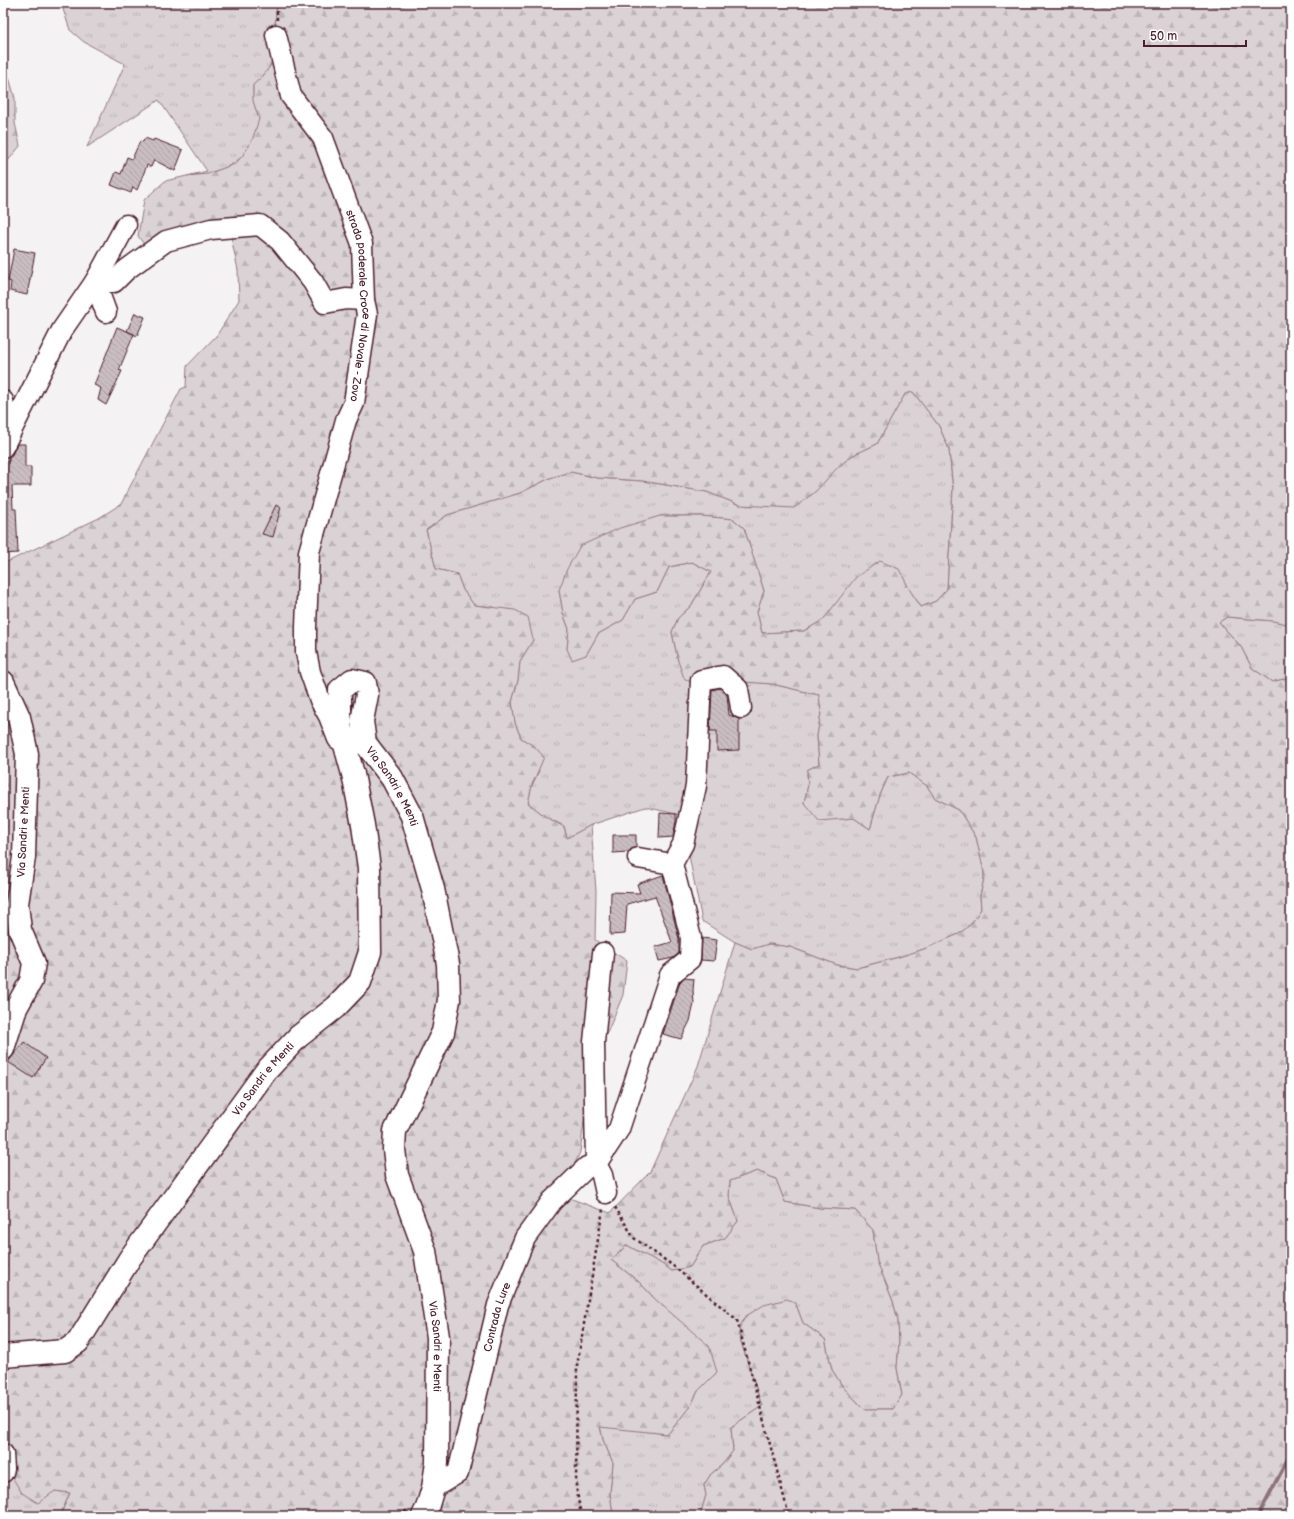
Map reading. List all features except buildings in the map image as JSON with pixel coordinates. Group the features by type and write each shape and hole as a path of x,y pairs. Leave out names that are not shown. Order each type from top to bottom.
{"main road":[{"name":"Via Sandri e Menti","path":"3,1356 65,1351 78,1342 130,1258 266,1071 298,1037 336,1007 360,982 370,952 369,868 363,824 353,774 340,727 340,690 352,680 365,683 367,695 362,721 365,743 392,778 412,816 433,889 448,964 450,1000 443,1032 395,1132 394,1149 397,1175 425,1251 438,1337 437,1464 433,1488 423,1516"},
{"name":"Via Sandri e Menti","path":"3,682 19,717 27,754 24,857 17,904 20,930 34,962 31,981 16,1008 3,1049"}],"street":[{"name":"strada poderale Croce di Novale - Zovo","path":"276,35 291,96 323,138 362,244 364,300 367,314 354,403 346,420 309,552 306,627 310,672 320,700 329,716 338,739 345,745"},
{"path":"6,441 62,330 95,282 126,225"},
{"path":"95,282 114,282 126,270 166,242 211,230 260,225 280,241 313,282 325,303 346,299 364,300"},
{"path":"95,282 106,312"},
{"path":"3,401 6,441"},
{"path":"596,1164 619,1129 670,975 690,959 691,938 672,864 683,844 696,786 701,680 723,676 738,689 741,708"},
{"path":"638,858 672,864"},
{"path":"603,953 594,1042 596,1164 602,1175 606,1193"},
{"name":"Contrada Lure","path":"433,1488 458,1473 498,1305 525,1238 552,1201 587,1166 596,1164"},
{"path":"3,1454 3,1472"}],"path":[{"path":"581,1516 576,1486 577,1366 606,1193"},
{"path":"606,1193 634,1238 672,1265 737,1320 789,1516"}],"green space":[{"path":"61,3 277,3 275,25 277,47 270,66 263,76 253,85 254,101 259,116 259,122 249,147 243,155 236,162 219,170 187,176 207,171 159,100 87,147 125,64 84,42 70,30"},
{"path":"277,3 1291,3 1291,625 1273,621 1227,617 1219,622 1241,647 1252,668 1272,682 1291,677 1291,1516 700,1516 706,1495 704,1485 711,1474 722,1465 733,1451 731,1427 762,1406 739,1335 740,1326 746,1316 764,1305 787,1299 795,1302 803,1323 825,1339 832,1370 843,1387 864,1409 893,1409 902,1395 897,1368 899,1343 898,1320 893,1301 877,1261 873,1230 855,1210 820,1208 785,1202 776,1179 757,1171 730,1181 729,1196 738,1221 725,1238 703,1246 690,1267 672,1271 656,1260 627,1245 611,1260 639,1282 656,1300 709,1346 717,1372 698,1391 691,1405 668,1434 600,1427 603,1440 613,1463 610,1492 613,1516 60,1516 70,1493 55,1491 38,1503 22,1493 10,1474 3,1475 3,564 99,518 121,504 181,389 186,387 187,366 217,335 239,300 238,270 229,227 150,253 138,236 144,200 165,181 187,176 208,174 235,164 244,154 253,138 259,119 253,101 253,85 263,76 270,66 277,47 275,25","holes":["913,392 939,426 949,449 953,490 947,589 936,601 921,607 899,569 880,561 856,577 823,620 804,631 762,633 757,612 764,591 744,528 733,519 701,516 660,516 620,528 580,546 567,569 559,590 563,613 569,629 567,649 572,660 586,655 598,634 623,620 635,599 657,592 669,567 692,562 711,572 691,606 678,618 672,632 678,661 684,678 692,683 744,682 772,684 819,695 821,713 817,736 819,764 807,770 808,785 804,803 819,821 854,818 870,829 880,795 888,777 909,773 927,786 935,798 959,810 976,837 984,872 984,879 980,896 981,909 971,924 959,934 924,949 857,968 837,965 790,947 769,944 752,949 735,942 698,1066 650,1172 610,1213 561,1195 580,1152 592,1058 608,1031 623,995 627,961 595,940 596,891 591,825 567,838 564,827 546,817 528,803 532,785 544,757 535,747 521,738 515,723 512,702 518,680 520,661 533,640 528,617 515,610 474,605 463,590 457,574 436,569 426,530 447,515 520,493 550,478 571,472 598,478 643,481 707,492 740,505 794,508 816,491 838,467 853,455 877,444 905,394"]},
{"path":"3,64 6,67 15,98 15,123 20,146 3,167"},
{"path":"913,392 939,426 949,449 953,490 947,589 936,601 921,607 911,592 837,603 823,620 804,631 762,633 757,612 764,591 744,528 733,519 701,516 660,516 559,590 563,613 569,629 567,649 586,655 598,634 623,620 635,599 657,592 669,567 692,562 711,572 691,606 678,618 672,632 678,661 723,679 772,684 819,695 821,713 817,736 819,764 807,770 808,785 804,803 838,819 854,818 870,829 880,795 888,777 909,773 927,786 935,798 959,810 976,837 984,872 980,896 981,909 971,924 959,934 924,949 857,968 837,965 790,947 769,944 752,949 735,942 702,921 681,815 645,807 591,825 567,838 564,826 546,817 528,803 532,785 539,771 535,747 521,738 515,723 512,702 518,680 520,661 533,640 494,607 474,605 463,590 457,574 436,569 426,530 447,515 520,493 550,478 571,472 598,478 643,481 707,492 740,505 838,467 853,455 877,444 905,394"},
{"path":"1227,617 1273,621 1291,625 1291,677 1272,682 1252,668 1241,647 1219,622"},
{"path":"757,1171 776,1179 785,1202 820,1208 855,1210 873,1230 877,1261 893,1301 898,1320 899,1343 897,1368 902,1395 893,1409 864,1409 843,1387 832,1370 825,1339 803,1323 795,1302 740,1326 739,1336 762,1406 731,1427 733,1451 722,1465 711,1474 704,1485 706,1495 700,1516 613,1516 610,1492 613,1463 603,1440 600,1426 668,1434 691,1405 698,1391 717,1372 639,1282 611,1260 627,1245 656,1260 672,1271 690,1267 703,1246 725,1238 738,1221 729,1196 730,1181"},
{"path":"10,1474 55,1491 70,1493 60,1516 3,1516 3,1475"}],"waterway":[{"path":"1258,1516 1291,1453"}]}
